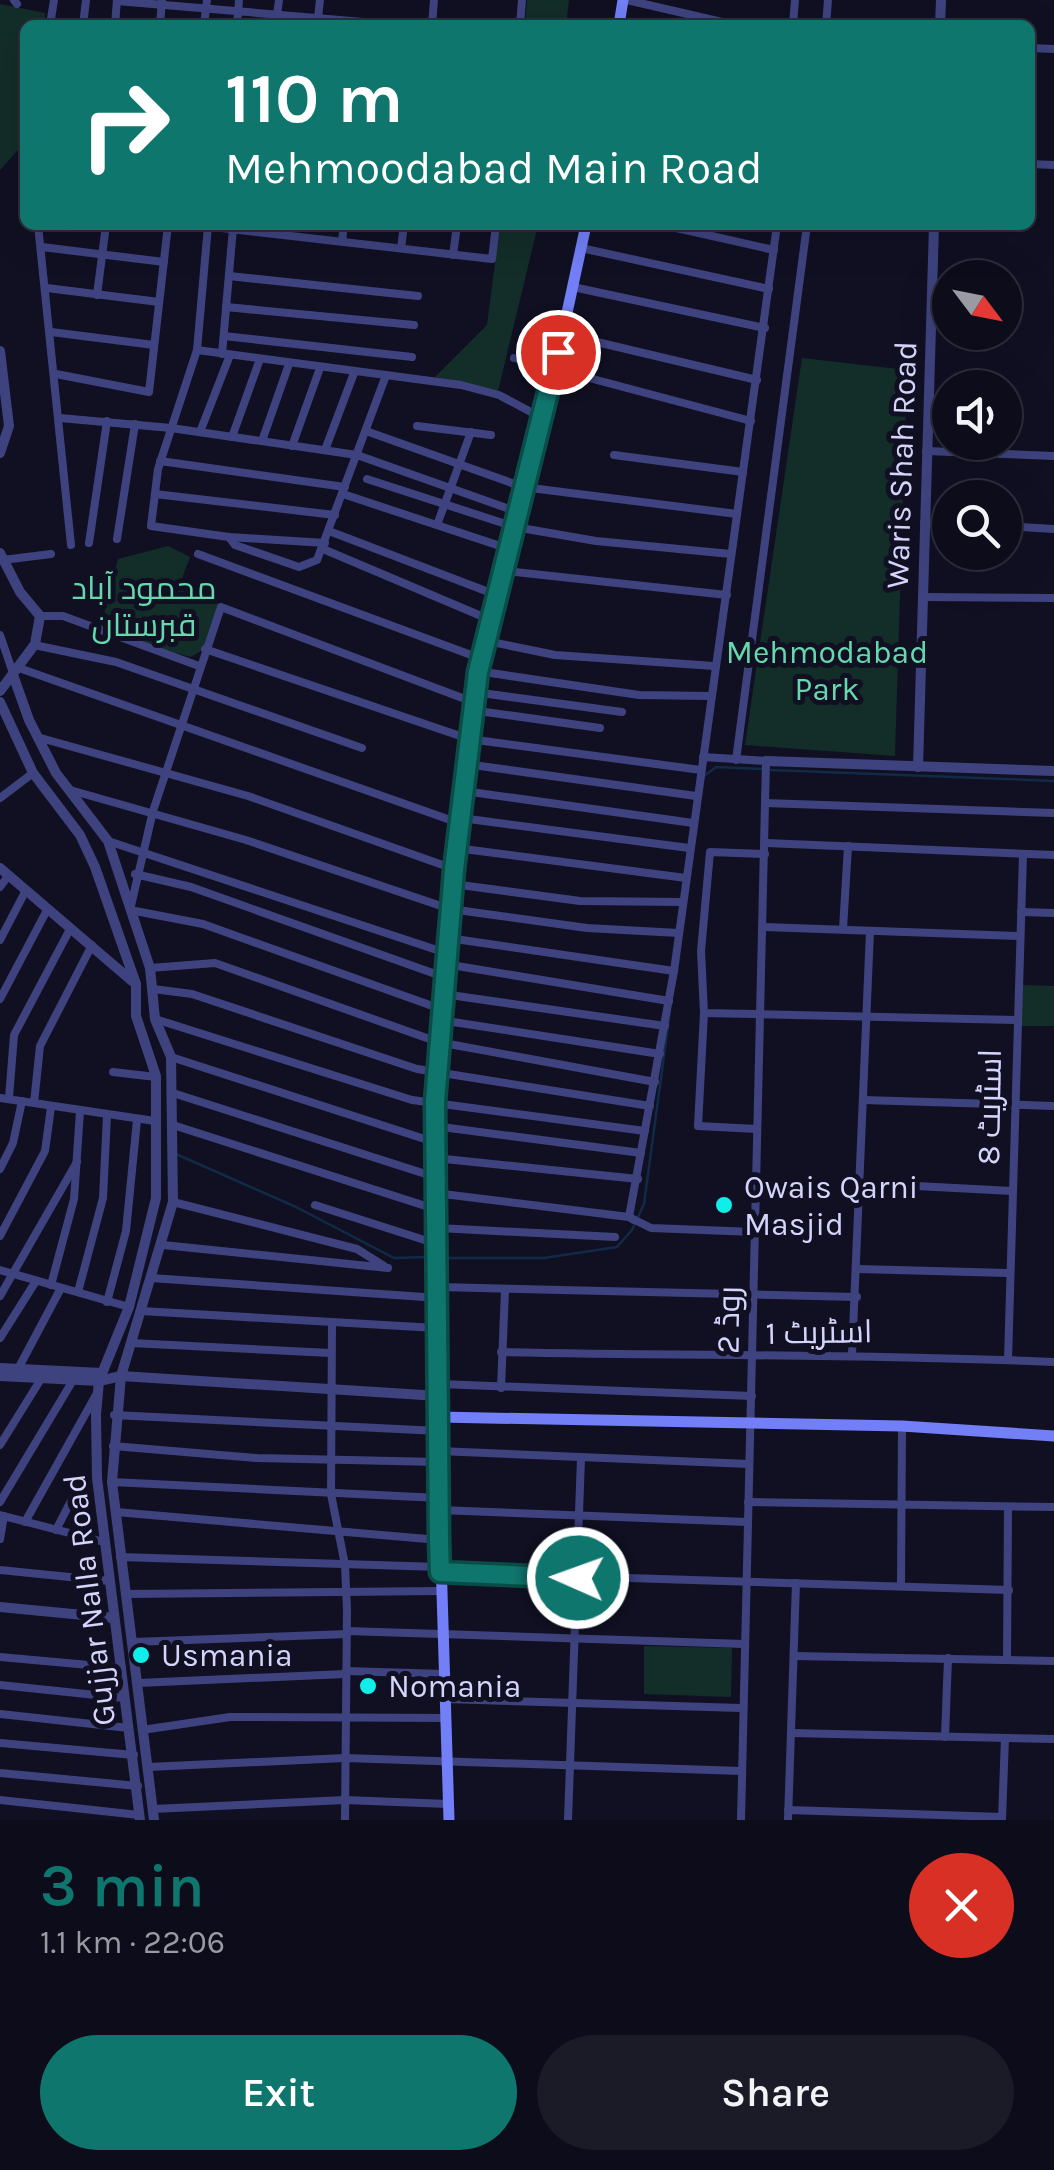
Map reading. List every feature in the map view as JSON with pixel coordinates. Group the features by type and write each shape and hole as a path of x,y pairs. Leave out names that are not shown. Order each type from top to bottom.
{"main road":[{"path":"449,1820 439,1540 439,1288 434,1142 438,1042 473,701 544,419 585,230"},
{"path":"439,1417 902,1426 1054,1436"}],"street":[{"path":"237,20 239,0"},
{"path":"278,15 279,0"},
{"path":"318,18 320,0"},
{"path":"625,0 713,20"},
{"path":"117,1 206,4 238,12 334,20"},
{"path":"39,230 71,545"},
{"path":"97,295 105,230"},
{"path":"56,374 149,392 167,230"},
{"path":"208,230 197,350 160,462 151,526 324,546 493,620"},
{"path":"200,432 226,354 233,230"},
{"path":"249,230 492,259 495,230"},
{"path":"342,242 343,230"},
{"path":"401,248 403,230"},
{"path":"453,255 456,230"},
{"path":"681,230 774,250"},
{"path":"632,1219 674,971 776,230"},
{"path":"736,760 806,230"},
{"name":"Waris Shah Road","path":"918,767 934,230"},
{"path":"42,247 164,262"},
{"path":"582,248 770,289"},
{"path":"229,276 418,296"},
{"path":"46,288 159,302"},
{"path":"573,288 765,328"},
{"path":"226,306 414,325"},
{"path":"52,332 154,346"},
{"path":"562,334 757,380"},
{"path":"224,336 412,357"},
{"path":"0,350 9,426 0,454"},
{"path":"197,350 385,378 461,385 499,395 544,419"},
{"path":"514,358 751,421"},
{"path":"232,437 260,359"},
{"path":"262,441 289,364"},
{"path":"292,446 320,368"},
{"path":"325,450 354,373"},
{"path":"229,538 235,545 299,567 310,566 324,546 385,378"},
{"path":"60,418 171,428 357,455 518,512"},
{"path":"89,543 107,421"},
{"path":"117,539 135,424"},
{"path":"416,426 491,435"},
{"path":"366,431 524,487 736,514"},
{"path":"436,524 471,432"},
{"path":"926,451 1054,456"},
{"path":"614,455 744,472"},
{"path":"160,462 344,490 510,550"},
{"path":"367,479 514,527 731,554"},
{"path":"155,494 335,515"},
{"path":"924,523 932,523"},
{"path":"1022,527 1054,528"},
{"path":"329,531 499,596"},
{"path":"40,616 20,592 1,557 51,554"},
{"path":"198,554 480,665 639,694 710,696"},
{"path":"505,571 727,595"},
{"path":"922,597 1054,598"},
{"path":"130,910 135,874 153,811 221,607 473,701 600,728"},
{"path":"0,691 34,645 40,616"},
{"path":"40,616 63,616 199,666"},
{"path":"0,635 37,738 108,841 150,968 155,1020 172,1056 174,1202 152,1278 131,1343 25,1522"},
{"path":"488,641 555,655 714,666"},
{"path":"34,645 116,662 362,748"},
{"path":"205,649 469,738 701,770"},
{"path":"14,674 459,820 689,848"},
{"path":"473,701 622,712"},
{"path":"0,702 32,772 80,835 136,984 136,1016 156,1077 156,1198 107,1380 114,1415 112,1482 120,1557 154,1814 345,1800 448,1804"},
{"path":"37,738 248,796 454,870"},
{"path":"703,757 766,765 1054,770"},
{"path":"466,764 696,796"},
{"name":"روڈ 2","path":"740,1820 766,765"},
{"path":"0,798 32,772"},
{"path":"70,790 153,811 450,909 587,928 678,933"},
{"path":"463,790 692,823"},
{"path":"765,801 1054,813"},
{"path":"108,841 142,850 445,965"},
{"path":"766,843 1054,855"},
{"path":"843,929 848,846"},
{"path":"456,848 686,878"},
{"path":"758,1128 698,1126 704,1012 701,952 710,852 765,854"},
{"name":"اسٹریٹ 8","path":"1008,1360 1012,1104 1023,854"},
{"path":"0,887 4,872 46,912 136,984"},
{"path":"135,874 191,887 445,965 669,1001"},
{"path":"453,884 580,901 682,902"},
{"path":"0,940 25,892"},
{"path":"130,910 203,924 441,1014 660,1054"},
{"path":"0,999 46,912"},
{"path":"1021,912 1054,912"},
{"path":"764,927 1018,936"},
{"path":"69,931 14,1035 5,1098 155,1121"},
{"path":"852,1354 870,931"},
{"path":"448,938 674,971"},
{"path":"34,1103 40,1046 92,945"},
{"path":"150,968 215,964 438,1042 655,1082"},
{"path":"154,989 192,994 436,1073 650,1106"},
{"path":"443,994 665,1026"},
{"path":"704,1012 1016,1020"},
{"path":"155,1020 435,1102 645,1132"},
{"path":"172,1056 434,1142"},
{"path":"113,1072 156,1077"},
{"path":"173,1093 436,1177"},
{"path":"863,1100 1054,1106"},
{"path":"0,1168 13,1143 22,1101"},
{"path":"0,1236 45,1151 51,1107"},
{"path":"50,1285 74,1199 80,1111"},
{"path":"78,1292 103,1198 108,1116"},
{"path":"107,1302 126,1230 137,1120"},
{"path":"173,1124 435,1209"},
{"path":"434,1126 641,1153"},
{"path":"435,1158 638,1179"},
{"path":"0,1296 76,1162"},
{"path":"859,1183 1012,1191"},
{"path":"436,1194 632,1219 652,1228 754,1232"},
{"path":"162,1245 388,1268 356,1249 174,1202"},
{"path":"315,1205 437,1246"},
{"path":"438,1228 615,1238"},
{"path":"858,1268 1008,1273"},
{"path":"0,1270 129,1307"},
{"path":"152,1278 857,1297"},
{"path":"0,1338 36,1281"},
{"path":"18,1369 62,1288"},
{"path":"501,1388 505,1290"},
{"path":"141,1311 439,1328"},
{"path":"332,1324 331,1494 345,1565 348,1632 344,1820"},
{"path":"131,1343 331,1352"},
{"name":"اسٹریٹ 1","path":"502,1352 752,1358 852,1354 1054,1362"},
{"path":"0,1368 107,1380 752,1396"},
{"path":"0,1376 74,1377"},
{"path":"0,1502 74,1377"},
{"path":"0,1445 41,1379"},
{"name":"Gujjar Nalla Road","path":"107,1380 97,1478 140,1818"},
{"path":"114,1415 330,1422 439,1431"},
{"path":"901,1584 905,1506 902,1426"},
{"path":"112,1446 257,1458 581,1458 749,1464"},
{"path":"568,1820 581,1458"},
{"path":"112,1482 331,1494 578,1516 747,1522"},
{"path":"56,1530 75,1494"},
{"path":"748,1502 1054,1506"},
{"path":"1006,1659 1008,1508"},
{"path":"116,1512 439,1540"},
{"path":"0,1538 2,1515 104,1542"},
{"path":"120,1557 578,1578 901,1584 1008,1590"},
{"path":"0,1570 109,1581"},
{"path":"796,1583 788,1815 1002,1819 1005,1738"},
{"path":"126,1594 441,1591"},
{"path":"0,1606 114,1618"},
{"path":"133,1642 442,1631 744,1644"},
{"path":"0,1656 122,1668"},
{"path":"794,1656 1054,1661"},
{"path":"945,1737 948,1658"},
{"path":"138,1683 346,1673 444,1674"},
{"path":"0,1685 124,1698"},
{"path":"444,1700 741,1708"},
{"path":"0,1714 129,1728"},
{"path":"142,1730 230,1716 445,1718"},
{"path":"792,1733 1054,1740"},
{"path":"0,1743 134,1755"},
{"path":"148,1766 345,1758 742,1771"},
{"path":"0,1773 138,1786"},
{"path":"0,1800 140,1818"}],"green space":[{"path":"527,0 569,0 567,20 525,20"},
{"path":"0,4 45,13 45,20 20,20 20,148 0,170"},
{"path":"499,230 537,230 498,391 433,379 487,325"},
{"name":"Mehmodabad Park","path":"802,358 907,370 895,756 745,745"},
{"name":"محمود آباد قبرستان","path":"168,546 190,557 178,589 220,604 204,649 191,657 121,639 101,626 118,559"},
{"path":"1020,985 1054,986 1054,1026 1019,1026"},
{"path":"644,1646 732,1648 731,1697 644,1694"}],"waterway":[{"path":"704,776 716,767 763,769"},
{"path":"771,770 1054,781"},
{"path":"441,1258 544,1258 617,1247 632,1230 644,1204 670,1011"},
{"path":"176,1154 296,1207 394,1258 428,1257"}],"place":[{"name":"Owais Qarni Masjid","path":"724,1205"},
{"name":"Usmania","path":"141,1655"},
{"name":"Nomania","path":"368,1686"}],"route":[{"path":"558,352 478,672 454,870 438,1042 434,1142 440,1356 439,1540 440,1572 578,1578"}]}
